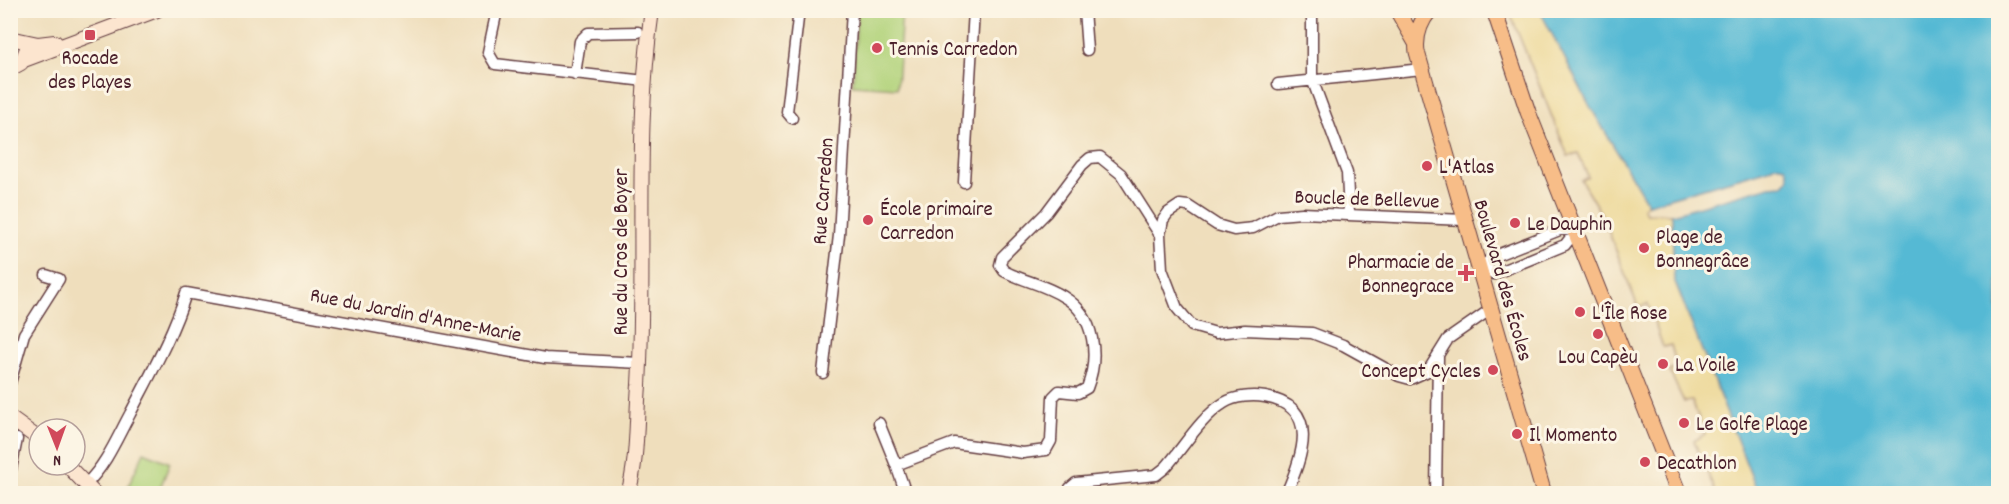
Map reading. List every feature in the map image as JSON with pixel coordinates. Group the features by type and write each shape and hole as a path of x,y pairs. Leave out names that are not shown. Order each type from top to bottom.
{"main road":[{"name":"Boulevard des Écoles","path":"1397,10 1416,43 1464,220 1484,270 1491,309 1544,494"},
{"path":"1487,10 1514,65"},
{"path":"1494,10 1528,111 1679,494"},
{"path":"1416,43 1421,24 1431,11"}],"street":[{"path":"10,69 24,60 157,10"},
{"path":"497,10 488,52 495,64 645,81"},
{"name":"Rue du Cros de Boyer","path":"628,494 634,474 640,363 645,81 652,10"},
{"path":"792,118 787,112 799,10"},
{"name":"Rue Carredon","path":"823,373 839,235 852,10"},
{"path":"963,182 974,10"},
{"path":"1084,10 1087,50"},
{"path":"1312,10 1312,79 1347,173 1348,215"},
{"path":"575,74 580,41 588,33 638,32"},
{"path":"14,38 38,44 78,39"},
{"path":"14,38 26,50 24,60"},
{"path":"1278,84 1422,69"},
{"path":"896,465 954,443 1023,453 1046,450 1052,441 1053,397 1059,391 1078,393 1087,388 1095,359 1086,321 1077,307 1066,298 1004,271 1000,265 1002,257 1047,213 1082,165 1090,158 1100,157 1121,174 1160,235 1162,269 1177,308 1192,326 1199,330 1216,333 1268,330 1312,333 1343,345 1399,376 1410,379 1428,371 1448,339 1491,309"},
{"name":"Boucle de Bellevue","path":"1160,235 1163,220 1180,205 1188,206 1217,225 1234,230 1253,228 1278,215 1302,213 1464,220"},
{"path":"1562,229 1575,232 1565,245 1494,274 1484,270 1487,263 1499,255 1562,229"},
{"path":"10,383 24,334 59,279 46,274"},
{"name":"Rue du Jardin d'Anne-Marie","path":"91,489 169,336 186,292 545,358 640,363"},
{"path":"1436,494 1438,355"},
{"path":"1069,494 1070,488 1076,483 1156,475 1220,406 1245,397 1262,396 1292,407 1302,424 1302,458 1286,494"},
{"path":"10,418 27,430"},
{"path":"879,423 906,494"},
{"path":"10,474 17,439"},
{"path":"79,477 91,489"}],"green space":[{"name":"Tennis Carredon","path":"857,11 902,11 897,88 853,85"},
{"path":"144,452 170,463 158,493 125,493"}],"sand":[{"name":"Plage de Bonnegrâce","path":"1509,11 1540,11 1591,108 1648,204 1643,207 1646,213 1672,214 1674,279 1758,493 1716,493 1694,441 1705,434 1692,401 1684,402 1669,370 1677,367 1671,345 1663,347 1648,304 1638,307 1603,217 1581,180 1588,177 1578,153 1568,156"}],"water":[{"path":"1540,11 1998,11 1998,493 1758,493 1674,279 1672,214 1770,186 1783,185 1789,178 1786,167 1775,165 1766,170 1648,204 1591,108"}],"place":[{"name":"Rocade des Playes","path":"90,35"},
{"name":"Tennis Carredon","path":"877,48"},
{"name":"L'Atlas","path":"1427,166"},
{"name":"École primaire Carredon","path":"868,220"},
{"name":"Le Dauphin","path":"1515,223"},
{"name":"Plage de Bonnegrâce","path":"1644,248"},
{"name":"Pharmacie de Bonnegrace","path":"1466,273"},
{"name":"L'Île Rose","path":"1580,312"},
{"name":"Lou Capèu","path":"1598,334"},
{"name":"La Voile","path":"1663,364"},
{"name":"Concept Cycles","path":"1493,370"},
{"name":"Le Golfe Plage","path":"1684,423"},
{"name":"Il Momento","path":"1517,434"},
{"name":"Decathlon","path":"1645,462"}]}
